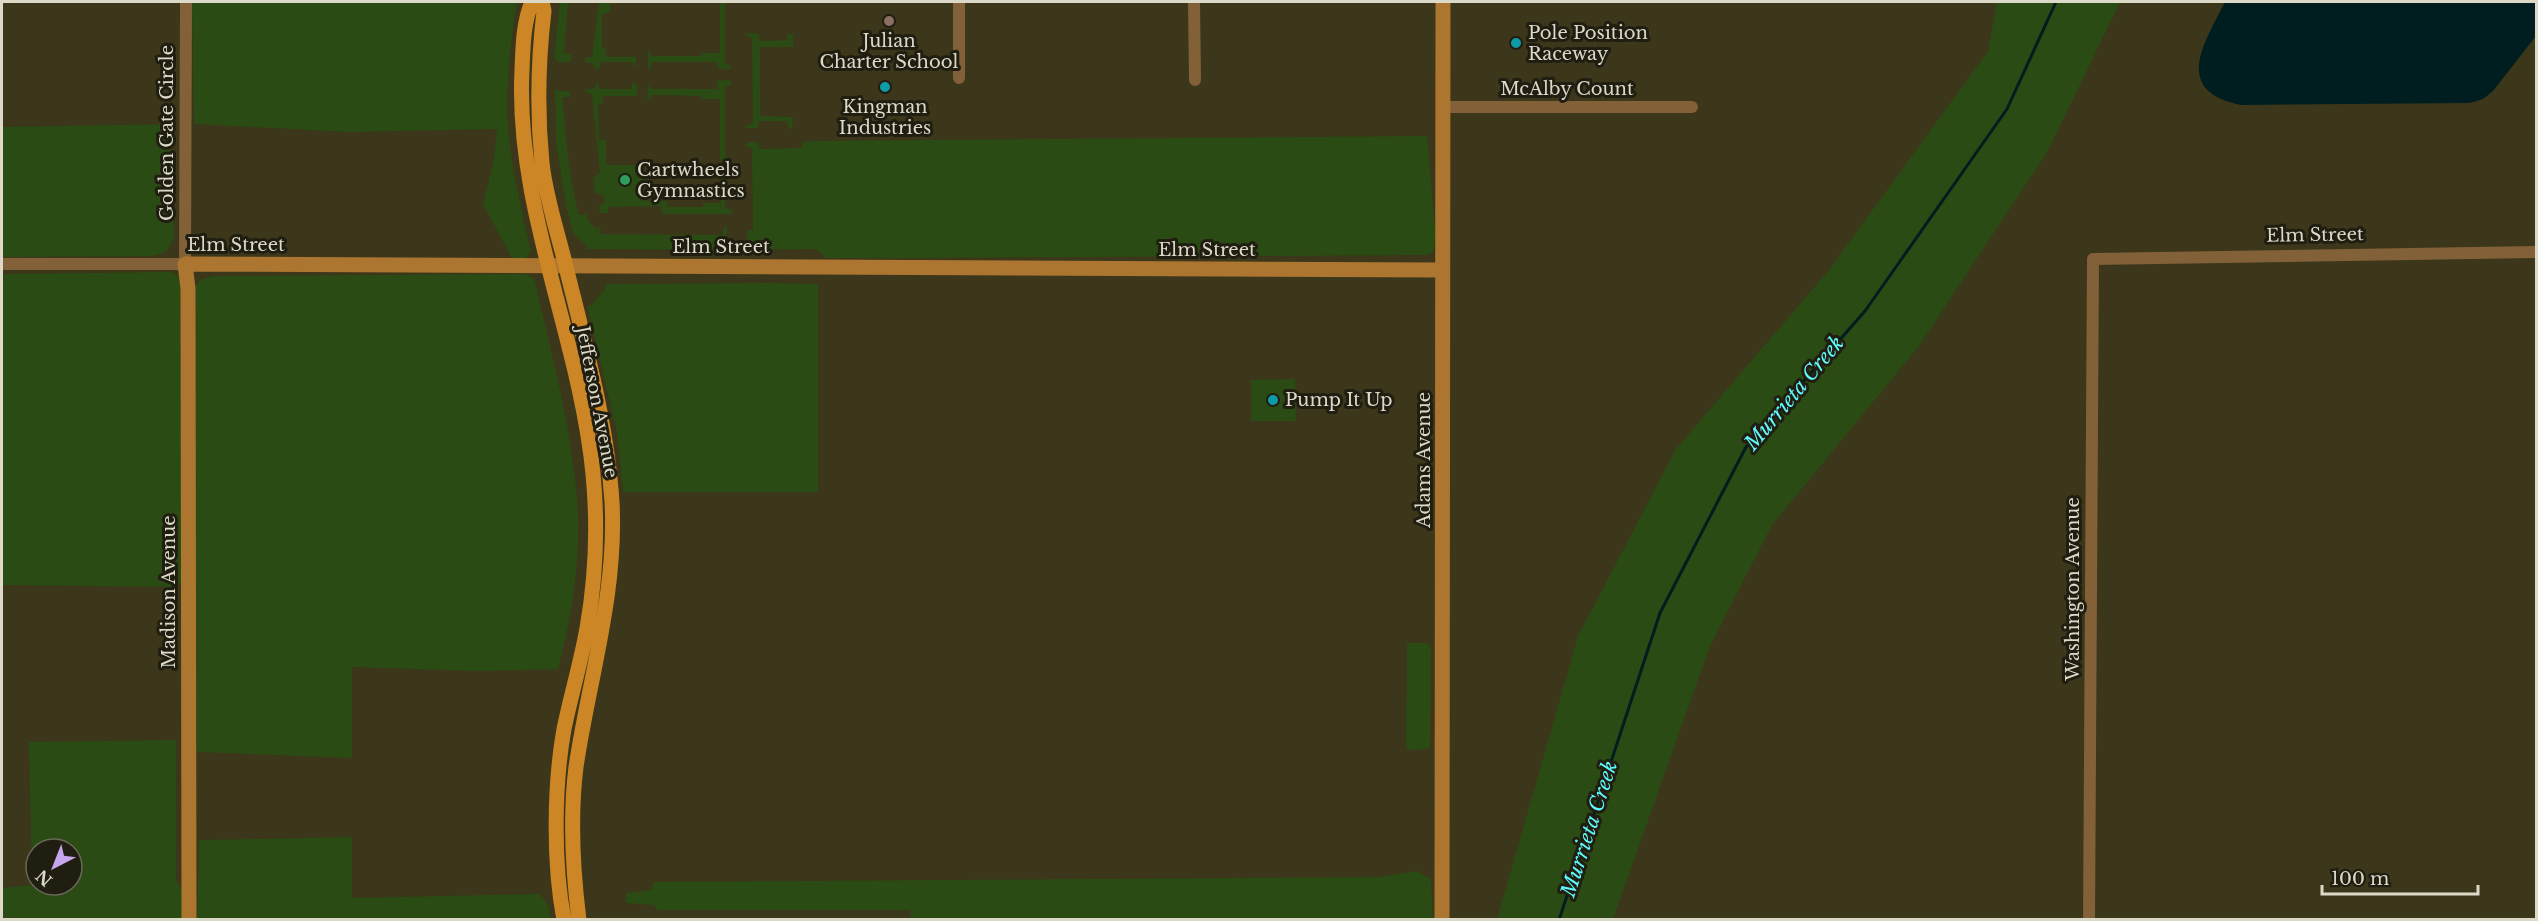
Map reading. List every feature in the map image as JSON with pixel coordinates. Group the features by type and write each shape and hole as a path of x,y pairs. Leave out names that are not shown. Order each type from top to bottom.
{"main road":[{"name":"Jefferson Avenue","path":"532,2 523,40 521,90 523,146 547,267 581,403 593,473 596,516 596,555 587,629 564,730 561,763 556,831 559,890 564,920"},
{"name":"Jefferson Avenue","path":"542,2 544,11 538,90 542,165 595,391 608,464 612,533 608,596 576,771 573,856 579,920"},
{"path":"596,516 603,543 603,593 608,596"}],"street":[{"name":"Golden Gate Circle","path":"186,2 186,264"},
{"path":"959,2 959,78"},
{"path":"1194,2 1195,80"},
{"name":"Adams Avenue","path":"1442,920 1443,2"},
{"name":"McAlby Count","path":"1443,107 1692,107"},
{"name":"Elm Street","path":"2093,259 2110,256 2536,252"},
{"name":"Washington Avenue","path":"2089,920 2093,259"},
{"name":"Elm Street","path":"2,264 1441,270"},
{"name":"Madison Avenue","path":"186,264 188,288 189,920"}],"green space":[{"path":"192,2 517,2 509,63 508,125 514,173 531,252 526,258 513,260 483,204 494,159 497,129 349,132 194,124"},
{"path":"560,2 568,2 564,53 571,54 571,62 557,62 554,57"},
{"path":"599,2 610,2 610,13 602,14 602,48 606,49 606,57 637,57 635,69 632,62 600,62 600,68 597,69 594,68 593,63 584,62 586,57 592,57"},
{"path":"720,2 725,2 725,64 731,65 731,69 718,69 717,62 652,62 651,68 648,69 648,50 651,56 701,56 701,53 720,53"},
{"path":"1997,2 2120,2 2048,151 1919,346 1772,525 1710,646 1613,919 1497,919 1578,636 1676,449 1829,270 1988,51"},
{"path":"747,33 759,34 759,41 787,40 788,33 793,35 793,47 760,47 760,116 793,117 792,129 788,128 787,121 759,121 758,128 745,128 746,125 753,124 752,37 745,36"},
{"path":"729,80 732,83 725,86 725,156 731,157 730,161 720,161 720,99 701,99 701,96 651,95 651,101 647,99 649,82 651,89 717,89 717,81"},
{"path":"597,82 600,89 632,89 632,83 637,84 637,96 603,96 603,104 598,104 599,139 606,140 606,165 638,165 638,172 644,172 644,201 667,201 668,207 703,207 703,203 721,203 721,172 731,172 732,175 725,176 725,209 732,209 732,214 662,214 661,206 608,207 608,213 600,213 599,205 605,203 603,195 595,193 593,178 600,173 592,95 585,92 586,89 594,89"},
{"path":"555,90 571,92 570,97 563,97 570,172 579,215 587,214 589,222 596,228 600,227 601,234 723,235 723,228 727,227 727,250 587,249 587,246 573,233 566,205 556,143"},
{"path":"171,124 174,238 166,252 153,256 2,257 2,127"},
{"path":"1427,136 1436,239 1433,252 1428,255 826,258 816,249 747,250 747,230 753,230 752,148 746,146 747,142 758,142 760,149 801,148 803,142 814,141"},
{"path":"172,272 180,278 181,284 183,582 173,587 2,585 2,274"},
{"path":"525,274 534,278 561,395 576,485 578,534 576,573 571,612 558,669 479,671 352,667 352,758 197,752 193,289 200,280 213,276"},
{"path":"605,284 818,284 818,492 623,492 617,432 587,306 592,305 605,289"},
{"name":"Pump It Up","path":"1295,379 1296,421 1251,421 1251,380"},
{"path":"1407,643 1427,643 1431,649 1430,747 1428,749 1406,750"},
{"path":"176,740 176,880 183,892 184,919 2,920 2,888 24,886 24,897 84,897 84,837 31,837 29,742"},
{"path":"352,837 352,898 539,894 546,901 551,919 197,919 199,840"},
{"path":"1416,871 1431,879 1433,919 911,920 910,910 657,910 654,905 626,903 626,893 652,890 653,882 1381,877"}],"water":[{"path":"2225,2 2536,2 2536,36 2493,91 2483,99 2470,103 2241,105 2219,98 2206,89 2200,77 2199,63 2203,48"}],"waterway":[{"name":"Murrieta Creek","path":"1559,920 1660,613 1746,447 1865,311 2007,109 2056,2"}],"place":[{"name":"Julian Charter School","path":"889,21"},
{"name":"Pole Position Raceway","path":"1516,43"},
{"name":"Kingman Industries","path":"885,87"},
{"name":"Cartwheels Gymnastics","path":"625,180"},
{"name":"Pump It Up","path":"1273,400"}]}
